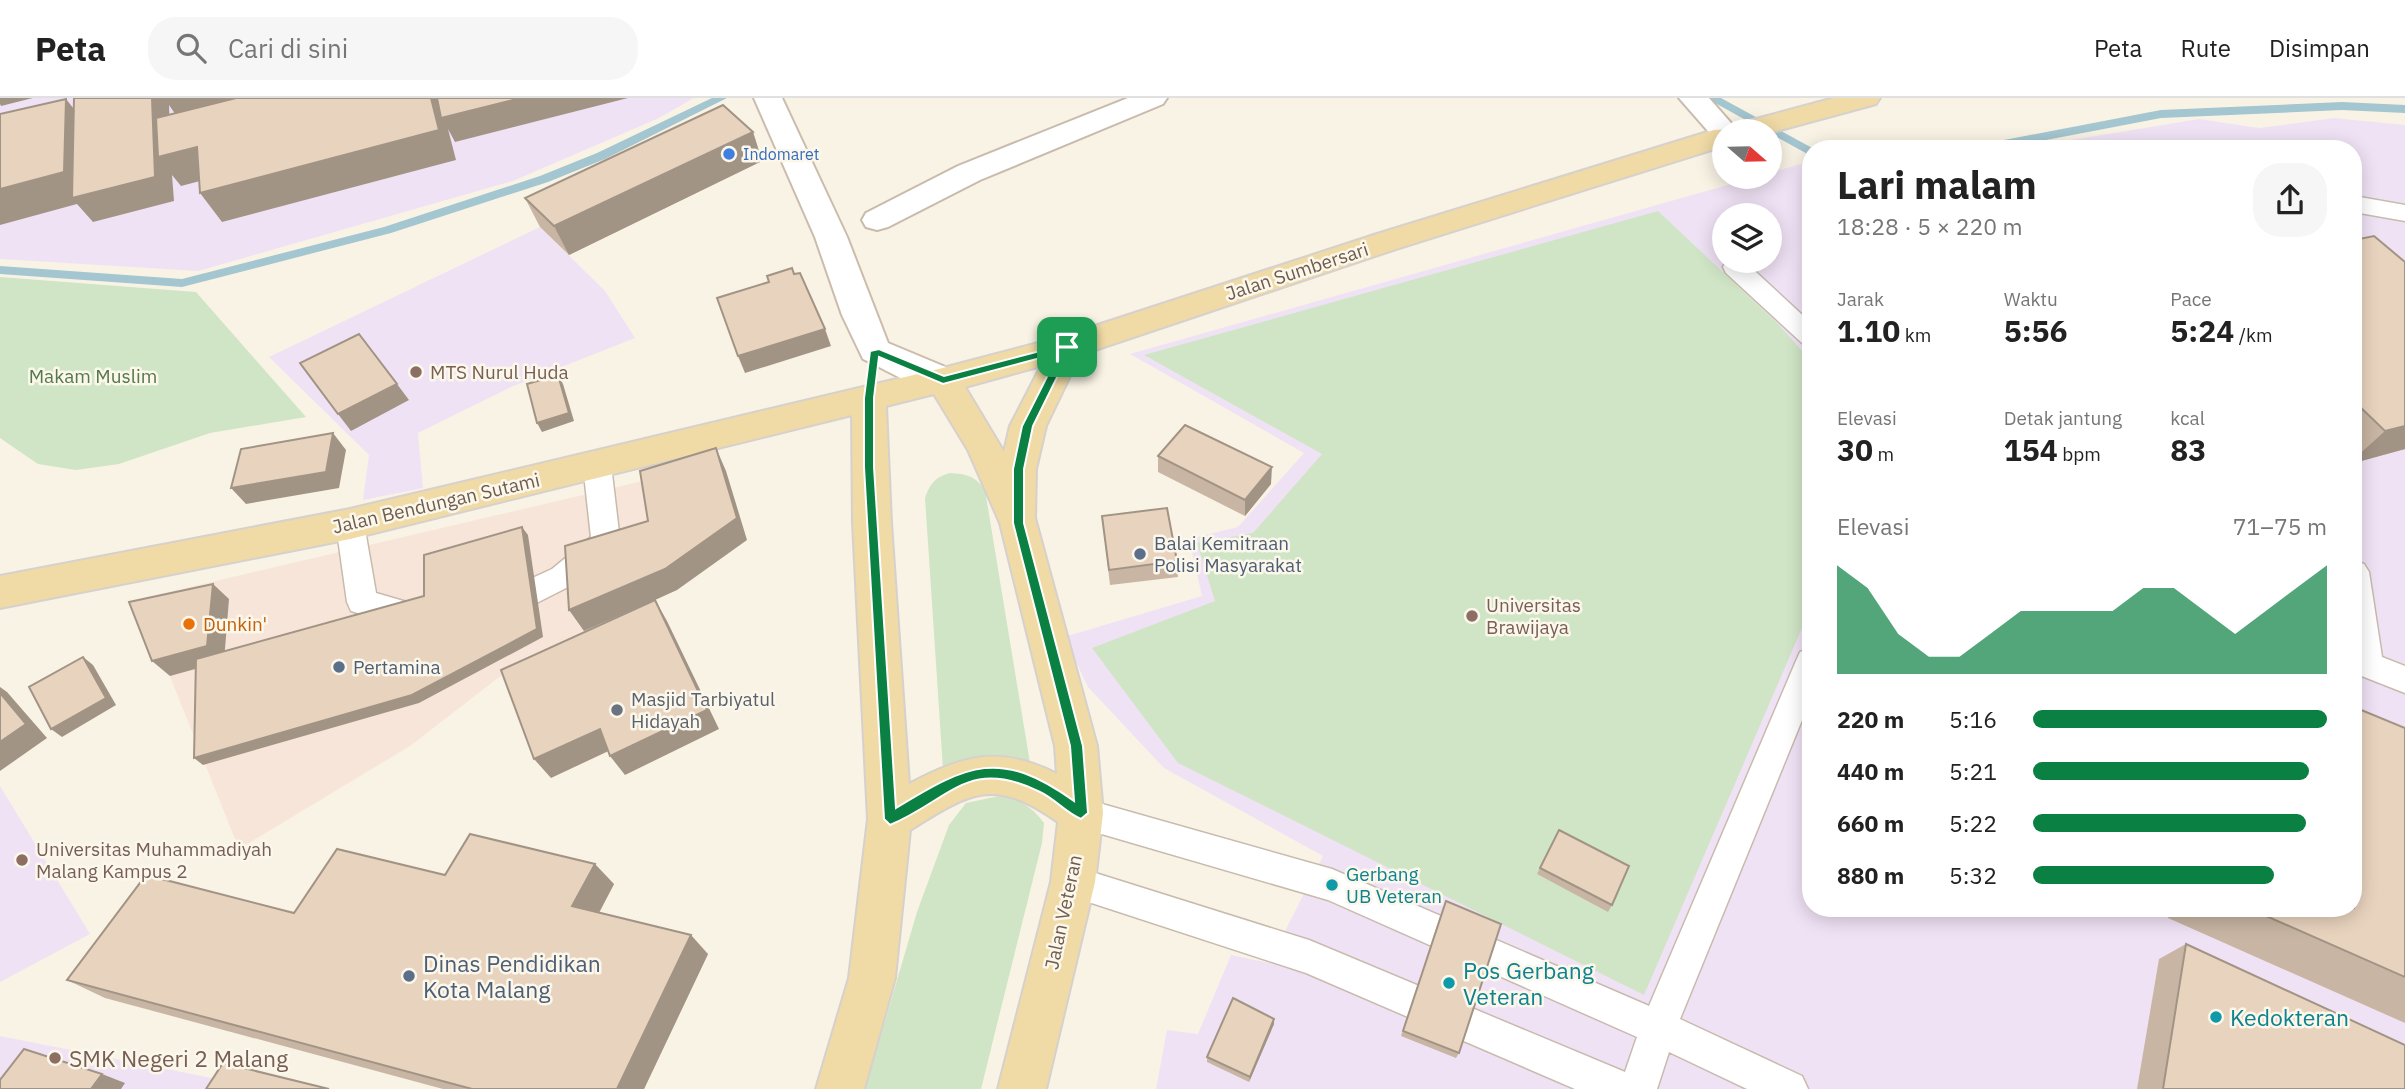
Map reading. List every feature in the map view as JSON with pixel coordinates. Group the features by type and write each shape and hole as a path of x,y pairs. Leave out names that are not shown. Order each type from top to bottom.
{"main road":[{"path":"768,98 831,237 858,315 875,351 869,398 872,523 890,819 872,978 839,1089"},
{"path":"877,220 969,173 1153,98"},
{"path":"1693,98 1712,120"},
{"path":"1782,121 1866,98"},
{"name":"Jalan Sumbersari","path":"869,398 1067,347 1712,138"},
{"path":"1019,523 1018,469 1028,426 1067,347"},
{"path":"875,351 943,380"},
{"name":"Jalan Veteran","path":"943,380 984,447 1019,523 1076,746 1081,813 1073,882 1022,1089"},
{"name":"Jalan Bendungan Sutami","path":"0,592 350,524 869,398"},
{"path":"890,819 945,785 985,773 1007,772 1047,789 1081,813"}],"lane":[{"path":"2362,205 2405,213"},
{"path":"1742,273 1802,329"},
{"path":"350,524 362,602 416,619 495,609 562,577 606,541 597,465"},
{"path":"2362,662 2405,680"},
{"path":"1637,1089 1658,1028 1802,683"},
{"path":"1081,813 1332,885 1658,1028 1789,1089"},
{"path":"1073,882 1308,957 1619,1089"}],"shaded area":[{"path":"0,98 694,98 659,118 513,181 198,271 0,259"},
{"name":"Universitas Brawijaya","path":"2334,118 2405,125 2405,1089 1156,1089 1167,1030 1198,1034 1231,955 1269,963 1323,856 1164,768 1088,687 1064,637 1202,596 1189,539 1238,527 1304,453 1130,354 1714,189 1782,189 1782,169 1802,164 1802,917 2362,917 2362,140 2071,140 2199,119 2259,128"},
{"name":"MTS Nurul Huda","path":"540,227 605,291 635,338 511,387 418,433 423,488 363,500 369,455 269,357"},
{"name":"Pertamina","path":"726,471 747,540 677,590 524,658 410,746 239,849 139,599 647,480 652,494"},
{"name":"Universitas Muhammadiyah Malang Kampus 2","path":"0,786 90,934 0,982"},
{"name":"SMK Negeri 2 Malang","path":"0,1036 222,1080 267,1089 0,1089"}],"green space":[{"path":"1658,211 1712,262 1712,273 1724,273 1777,323 1802,351 1802,628 1644,995 1178,763 1092,648 1215,601 1197,543 1253,533 1322,454 1144,355"},
{"name":"Makam Muslim","path":"0,277 196,292 306,417 210,433 119,464 76,470 38,464 0,438"},
{"path":"950,473 970,477 985,490 1030,763 1001,756 971,760 943,769 925,498 934,482"},
{"path":"999,796 1024,804 1044,823 1042,843 981,1089 865,1089 917,912 949,825 966,803"}],"building":[{"path":"74,98 152,98 155,177 72,198"},
{"path":"236,98 431,98 439,130 200,193 197,147 158,157 156,118"},
{"path":"437,98 521,98 441,118"},
{"path":"66,99 64,172 0,189 0,114"},
{"path":"723,105 753,132 554,226 525,198"},
{"path":"2374,236 2405,262 2405,426 2385,431 2362,409 2362,238"},
{"path":"792,268 794,274 800,273 825,329 738,356 717,298 769,282 767,276"},
{"path":"359,334 397,384 338,414 300,363"},
{"path":"558,375 569,413 537,423 527,384"},
{"path":"1185,425 1272,467 1245,500 1158,456"},
{"path":"333,433 326,472 231,488 241,449"},
{"path":"716,448 737,518 665,569 569,610 565,546 648,521 640,471"},
{"name":"Balai Kemitraan Polisi Masyarakat","path":"1167,508 1177,561 1109,570 1102,516"},
{"path":"522,527 537,629 412,695 194,758 196,659 424,596 424,555"},
{"path":"213,584 207,646 152,661 129,602"},
{"name":"Masjid Tarbiyatul Hidayah","path":"655,600 707,710 610,756 600,729 534,759 501,670"},
{"path":"83,657 106,698 51,729 29,687"},
{"path":"0,693 26,724 0,742"},
{"path":"2362,710 2405,728 2405,977 2268,917 2362,917"},
{"path":"1559,830 1629,866 1612,905 1540,868"},
{"name":"Dinas Pendidikan Kota Malang","path":"470,834 595,864 572,906 691,935 617,1089 472,1089 67,980 146,875 294,913 337,849 445,875"},
{"name":"Pos Gerbang Veteran","path":"1446,901 1501,924 1459,1053 1403,1031"},
{"name":"Kedokteran","path":"2186,944 2405,1045 2405,1089 2163,1089"},
{"path":"1233,998 1274,1019 1250,1077 1207,1057"},
{"path":"24,1049 102,1074 91,1089 0,1089 0,1080"},
{"path":"223,1063 329,1089 206,1089"}],"waterway":[{"path":"0,270 182,283 387,230 544,179 601,156 721,98"},
{"path":"1712,98 1802,147"},
{"path":"2025,140 2161,114 2342,106 2405,109"}],"place":[{"name":"Indomaret","path":"729,154"},
{"name":"MTS Nurul Huda","path":"416,372"},
{"name":"Balai Kemitraan Polisi Masyarakat","path":"1140,554"},
{"name":"Universitas Brawijaya","path":"1472,616"},
{"name":"Dunkin'","path":"189,624"},
{"name":"Pertamina","path":"339,667"},
{"name":"Masjid Tarbiyatul Hidayah","path":"617,710"},
{"name":"Universitas Muhammadiyah Malang Kampus 2","path":"22,860"},
{"name":"Gerbang UB Veteran","path":"1332,885"},
{"name":"Dinas Pendidikan Kota Malang","path":"409,976"},
{"name":"Pos Gerbang Veteran","path":"1449,983"},
{"name":"Kedokteran","path":"2216,1017"},
{"name":"SMK Negeri 2 Malang","path":"55,1058"}],"route":[{"path":"1067,347 1028,426 1018,469 1019,523 1076,746 1081,813 1047,789 1007,772 985,773 945,785 890,819 869,467 869,398 875,351 921,373 943,380 1067,347"}]}
